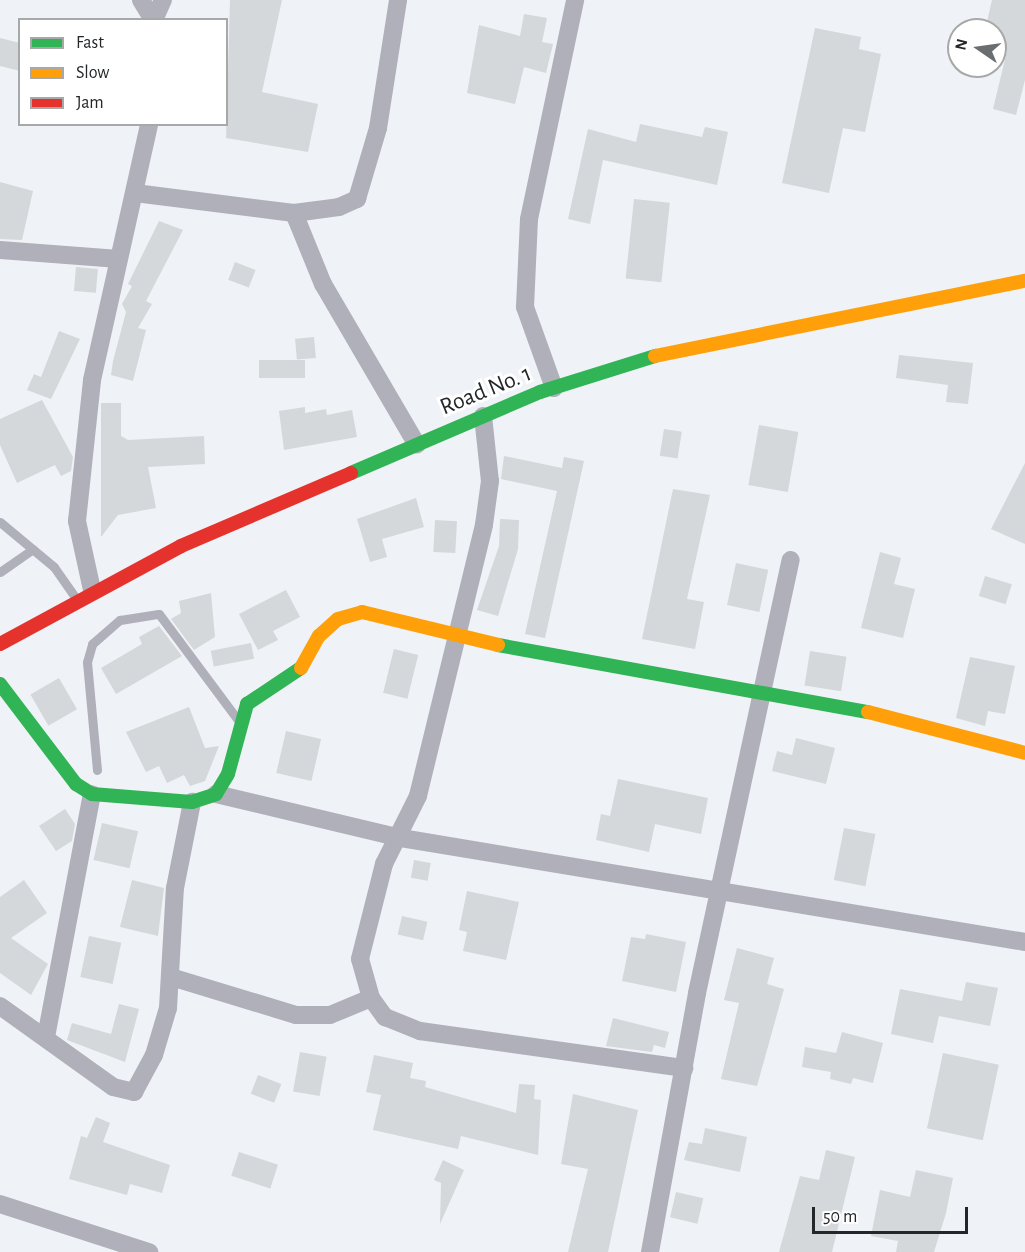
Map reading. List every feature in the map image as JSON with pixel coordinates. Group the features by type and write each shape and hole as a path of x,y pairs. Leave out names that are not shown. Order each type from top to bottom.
{"main road":[{"name":"Road No. 1","path":"0,644 84,594 181,546 483,416 554,388 648,358 1025,281"},
{"path":"0,684 76,784 92,794 192,802 216,794 228,774 240,723 258,692 306,666 319,636 338,619 362,612 398,617 453,637 763,691 1025,753"}],"street":[{"path":"141,0 153,18"},
{"path":"155,18 163,0"},
{"path":"135,193 294,213 339,207 357,199 378,128 398,0"},
{"path":"554,388 525,307 529,219 575,0"},
{"path":"84,594 77,521 78,492 99,336 135,193 149,126"},
{"path":"294,213 323,284 417,445"},
{"path":"0,250 119,259"},
{"path":"483,416 490,481 484,525 453,637 432,744 400,838 384,864 360,959 371,998 385,1017 420,1031 684,1068"},
{"path":"650,1252 718,890 791,560"},
{"path":"46,1037 92,794"},
{"path":"216,794 400,838 1025,942"},
{"path":"0,1006 113,1087 134,1092 154,1056 171,977 175,888 192,802"},
{"path":"171,977 296,1015 330,1015 371,998"},
{"path":"0,1204 149,1252"}],"lane":[{"path":"0,522 84,594"},
{"path":"0,572 33,549"},
{"path":"97,770 87,662 92,644 120,620 159,614 240,723"}],"building":[{"path":"230,0 282,0 262,92 318,104 308,152 226,138"},
{"path":"992,0 1025,0 1025,80 1016,115 993,109 1000,78 1007,78 1007,18 988,18"},
{"path":"524,14 547,18 542,42 553,44 546,73 524,67 515,104 467,93 479,25 520,36"},
{"path":"815,28 861,37 859,49 881,54 865,132 843,128 829,193 782,183"},
{"path":"0,38 18,42 18,70 0,66"},
{"path":"640,124 702,137 705,127 728,132 717,185 603,160 590,224 568,219 588,129 636,142"},
{"path":"0,182 33,191 22,240 0,239"},
{"path":"634,199 670,203 661,282 626,279"},
{"path":"159,221 183,230 146,301 152,304 138,328 146,330 133,381 111,375 126,312 122,304 132,286 128,284"},
{"path":"235,262 256,270 249,288 228,280"},
{"path":"76,267 98,269 96,293 74,291"},
{"path":"59,331 80,339 51,399 27,390 34,374 41,377"},
{"path":"314,337 316,358 297,360 295,339"},
{"path":"899,355 973,363 968,404 946,402 948,385 896,378"},
{"path":"259,360 305,360 305,378 259,378"},
{"path":"42,400 73,457 71,471 61,476 55,465 17,483 0,445 0,419"},
{"path":"101,403 121,403 121,436 128,440 204,436 205,464 148,467 156,508 118,515 101,537"},
{"path":"305,407 305,413 326,409 327,415 352,410 357,437 284,450 279,411"},
{"path":"759,425 798,432 788,492 748,485"},
{"path":"664,429 682,432 678,458 660,456"},
{"path":"504,456 562,468 564,457 584,461 545,638 525,634 557,491 501,479"},
{"path":"1025,463 1025,544 991,529"},
{"path":"673,489 710,495 687,599 704,602 695,649 642,639"},
{"path":"416,498 424,527 382,539 387,557 370,562 357,519"},
{"path":"500,519 519,520 518,549 498,616 477,610 499,546"},
{"path":"435,520 457,521 455,553 433,552"},
{"path":"880,552 901,558 894,584 915,589 903,638 861,628"},
{"path":"736,563 768,570 759,612 727,605"},
{"path":"985,576 1012,584 1006,604 979,596"},
{"path":"286,590 300,617 273,631 278,640 258,650 239,614"},
{"path":"211,593 215,637 194,650 171,619 181,613 179,601"},
{"path":"159,626 182,656 116,694 101,668 142,644 139,637"},
{"path":"251,643 254,659 214,667 211,651"},
{"path":"394,649 418,655 407,699 383,693"},
{"path":"810,651 847,657 841,691 805,686"},
{"path":"970,657 1015,666 1005,714 988,711 985,726 956,718"},
{"path":"59,678 77,709 48,726 30,694"},
{"path":"189,707 205,748 219,746 205,781 190,786 184,775 167,783 159,766 146,772 126,732"},
{"path":"286,731 321,739 311,781 276,773"},
{"path":"796,738 835,748 826,784 772,771 777,751 792,755"},
{"path":"618,779 708,798 701,834 655,824 649,852 596,840 601,814 610,816"},
{"path":"65,809 75,824 72,841 56,851 39,826"},
{"path":"102,823 138,831 130,868 93,860"},
{"path":"844,828 875,834 865,886 834,880"},
{"path":"414,860 431,863 428,881 411,878"},
{"path":"24,880 47,913 11,938 48,964 31,995 0,973 0,897"},
{"path":"132,880 164,888 158,936 120,927"},
{"path":"467,891 519,902 506,960 463,951 467,932 459,930"},
{"path":"402,916 427,922 423,940 398,935"},
{"path":"646,934 686,942 676,992 622,981 631,937 645,939"},
{"path":"89,936 121,943 113,984 80,977"},
{"path":"737,948 774,958 767,984 784,989 757,1086 721,1079 739,1003 724,1000"},
{"path":"966,982 998,988 990,1026 939,1016 933,1043 891,1034 900,989 962,1001"},
{"path":"119,1004 139,1009 125,1062 67,1040 72,1023 111,1034"},
{"path":"613,1018 669,1032 665,1048 654,1045 652,1052 606,1046"},
{"path":"842,1032 883,1043 873,1083 853,1078 851,1084 830,1079 831,1072 802,1067 805,1047 836,1053"},
{"path":"300,1052 327,1057 320,1096 293,1091"},
{"path":"943,1053 999,1065 983,1140 927,1128"},
{"path":"374,1055 413,1063 410,1078 426,1081 425,1087 516,1113 519,1084 535,1085 534,1099 541,1100 538,1155 461,1136 458,1149 373,1130 381,1095 366,1092"},
{"path":"258,1075 281,1084 274,1103 251,1094"},
{"path":"573,1094 638,1110 608,1252 568,1252 588,1169 561,1164"},
{"path":"96,1117 110,1123 103,1142 170,1165 162,1193 130,1184 127,1195 69,1179 81,1136 87,1138"},
{"path":"705,1128 747,1137 740,1172 684,1160 689,1142 702,1144"},
{"path":"826,1150 855,1157 832,1252 779,1252 800,1176 819,1180"},
{"path":"239,1152 278,1165 270,1188 231,1176"},
{"path":"443,1160 464,1170 440,1224 441,1183 434,1180"},
{"path":"916,1170 953,1178 946,1213 934,1252 896,1252 898,1241 871,1236 880,1190 910,1197"},
{"path":"676,1192 703,1198 697,1224 670,1217"}],"traffic: fast":[{"path":"351,473 540,392 655,356"},
{"path":"498,645 868,712"},
{"path":"0,684 76,784 92,794 192,802 216,794 228,774 247,704 301,668"}],"traffic: slow":[{"path":"655,356 1025,281"},
{"path":"301,668 319,636 338,619 362,612 498,645"},
{"path":"868,712 1025,753"}],"traffic: jam":[{"path":"0,644 181,546 351,473"}]}
